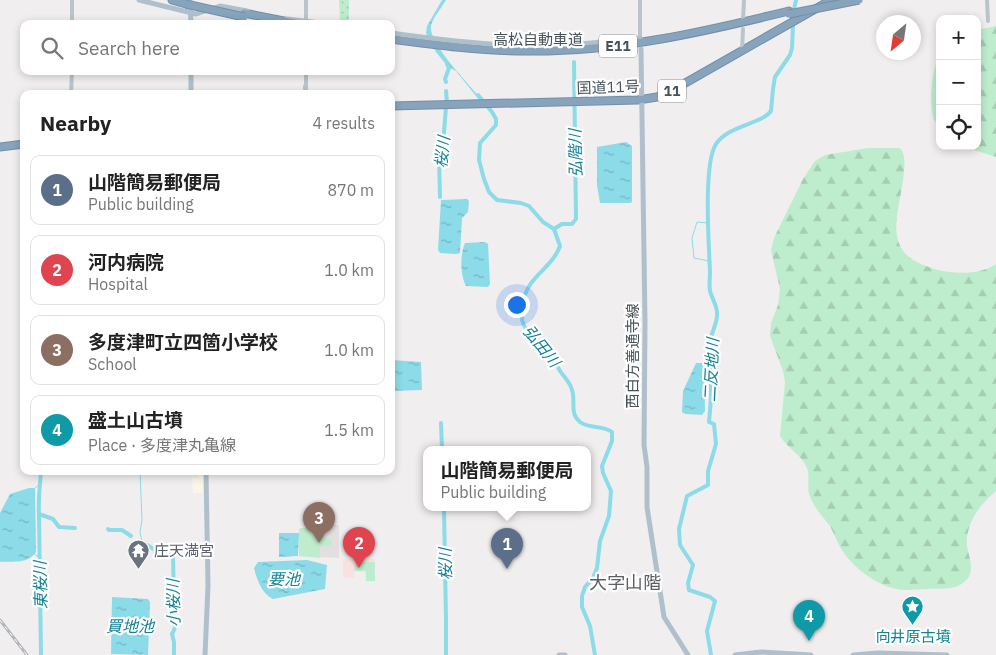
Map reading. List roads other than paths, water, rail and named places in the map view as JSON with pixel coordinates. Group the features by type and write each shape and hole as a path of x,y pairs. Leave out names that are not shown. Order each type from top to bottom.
{"highway":[{"path":"172,0 187,1 263,20"},
{"name":"国道11号","path":"395,106 642,100 656,97 673,90 831,0"},
{"name":"高松自動車道","path":"395,39 430,42 444,47 486,53 528,55 574,54 668,42 841,0"},
{"name":"高松自動車道","path":"789,12 859,0"},
{"path":"244,15 287,20"},
{"name":"高松自動車道","path":"395,43 430,42"},
{"path":"0,146 20,143"}],"main road":[{"path":"139,0 190,13 199,14 220,6 293,20"},
{"path":"187,1 190,20"},
{"path":"395,34 430,42 541,46 640,39"},
{"name":"西白方善通寺線","path":"640,49 645,323 644,445 647,467 647,507 664,617 688,655"},
{"path":"191,75 191,90"},
{"path":"205,655 208,586 206,475"},
{"path":"735,655 761,652 811,655"},
{"path":"853,655 878,653 947,655"},
{"path":"559,655 565,655"}],"street":[{"path":"72,0 72,20"},
{"path":"304,20 306,0"},
{"path":"640,0 640,39"},
{"path":"744,0 744,20"},
{"path":"987,0 988,21"},
{"path":"742,51 743,29"},
{"path":"71,90 72,75"},
{"path":"306,75 306,90"}],"water":[{"path":"442,0 446,0 432,24 432,34 443,53 481,99 480,101 456,71 448,67 436,52 426,33 427,26"},
{"path":"626,142 632,146 632,202 600,203 597,185 597,147"},
{"path":"467,199 469,201 468,212 462,218 460,253 440,253 438,250 441,200"},
{"path":"485,242 488,244 490,284 488,287 466,286 461,264 465,243"},
{"path":"395,360 421,362 422,390 395,391"},
{"path":"696,363 702,363 704,366 705,411 702,415 685,414 682,412 683,391"},
{"path":"35,488 36,552 25,560 0,562 0,513 10,494"},
{"path":"279,533 299,533 298,556 279,557"},
{"name":"要池","path":"307,560 327,565 325,589 273,599 269,597 258,582 254,568 258,562"},
{"name":"買地池","path":"112,597 148,599 150,602 148,655 111,654"}],"waterway":[{"name":"二反地川","path":"792,19 796,0"},
{"name":"二反地川","path":"711,655 707,631 715,601 710,597 689,590 688,583 693,565 680,545 679,529 687,496 708,485 708,471 716,444 714,424 709,422 711,396 710,342 717,317 710,286 709,169 716,144 722,138 760,119 771,111 775,77 790,55 792,48 793,25"},
{"name":"弘階川","path":"554,229 562,224 572,224 576,219 574,62"},
{"name":"桜川","path":"446,82 445,79 449,68 447,64"},
{"name":"桜川","path":"446,91 447,103"},
{"name":"弘田川","path":"478,95 496,119 496,125 480,143 479,160 489,192 497,200 529,206 543,222 554,229 560,246 552,260 527,290 521,314 524,326 531,336 552,354 556,360 559,369 570,384 575,415 580,422 612,432 612,441 602,466 611,491 609,516 600,541 597,568 593,578 585,587 582,596 582,607 590,626 595,655"},
{"name":"桜川","path":"440,197 439,157 442,157 446,107"},
{"path":"708,223 697,222 692,238 694,258 709,261"},
{"name":"桜川","path":"441,423 442,446"},
{"name":"小桜川","path":"41,475 39,514 53,519 59,527 75,528"},
{"path":"140,475 142,520 140,532 142,541"},
{"name":"小桜川","path":"34,489 40,484"},
{"name":"桜川","path":"444,511 446,620"},
{"name":"東桜川","path":"39,514 41,655"},
{"name":"小桜川","path":"108,529 122,530 131,536"},
{"name":"小桜川","path":"142,542 160,553 173,555 175,628 172,634 174,655"},
{"name":"東桜川","path":"34,554 40,558"},
{"name":"桜川","path":"446,622 446,655"}],"railway":[{"path":"0,620 27,655"}],"place":[{"name":"多度津町立四箇小学校","path":"319,543"},
{"name":"河内病院","path":"359,568"},
{"name":"庄天満宮","path":"138,569"},
{"name":"山階簡易郵便局","path":"507,569"},
{"name":"向井原古墳","path":"913,626"},
{"name":"盛土山古墳","path":"809,641"}],"district":[{"name":"大字山階","path":"625,582"}]}
